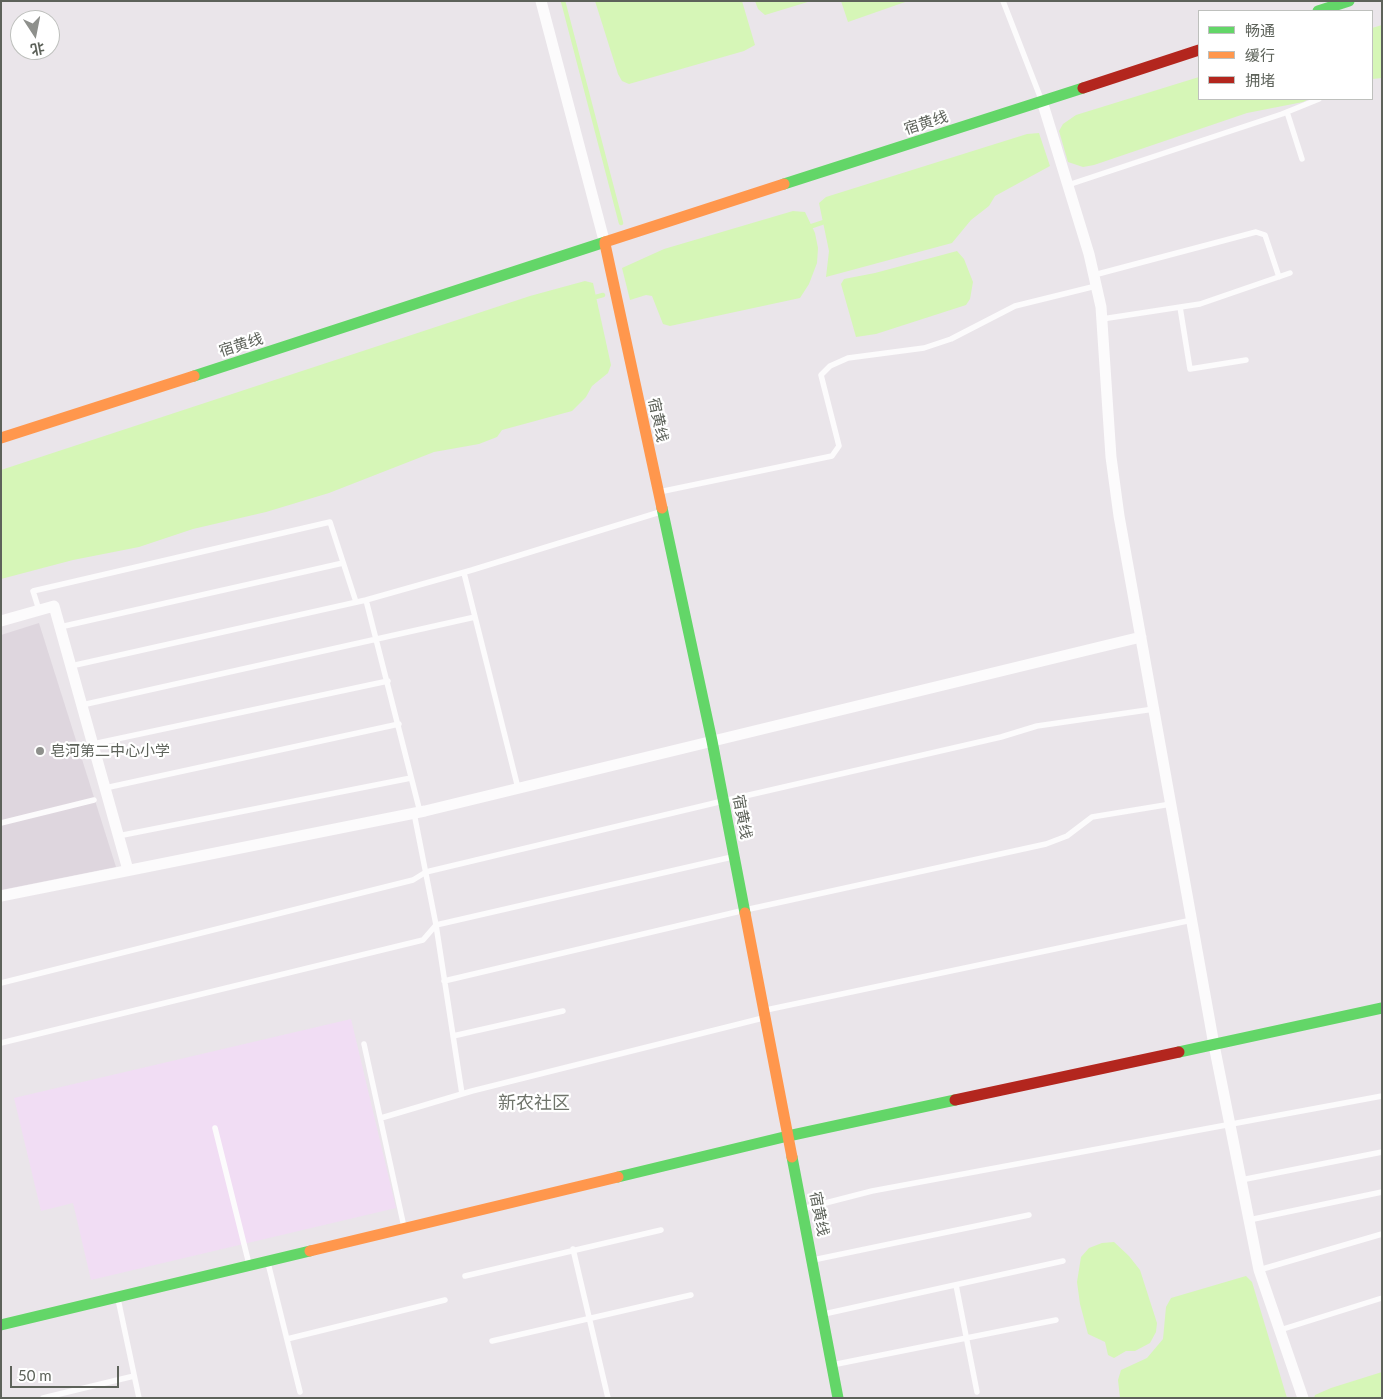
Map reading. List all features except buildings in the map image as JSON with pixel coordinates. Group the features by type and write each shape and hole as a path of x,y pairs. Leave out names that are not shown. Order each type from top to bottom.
{"main road":[{"path":"1321,7 1349,1"},
{"name":"宿黄线","path":"1,438 605,244 1198,50"},
{"name":"宿黄线","path":"605,244 712,741 838,1398"},
{"path":"1,1325 788,1136 1382,1008"}],"street":[{"path":"540,1 605,244"},
{"path":"1042,101 1095,281 1102,319 1111,457 1119,516 1214,1044 1259,1270 1303,1398"},
{"path":"1,621 54,606 128,870"},
{"path":"1,896 417,812 1141,637"}],"lane":[{"path":"1003,1 1042,101"},
{"path":"1068,184 1287,112 1316,100"},
{"path":"1287,112 1302,159"},
{"path":"658,492 832,456 838,446 821,375 830,366 848,358 924,348 950,339 1015,306 1256,232 1265,235 1279,277"},
{"path":"1102,319 1200,304 1290,273"},
{"path":"1180,307 1190,369 1246,360"},
{"path":"71,666 366,600 464,573 662,512"},
{"path":"38,610 34,591 330,522 356,602"},
{"path":"60,627 343,564"},
{"path":"464,573 518,788"},
{"path":"366,600 412,778 462,1094"},
{"path":"82,705 475,617"},
{"path":"93,744 388,681"},
{"path":"1,983 413,880 426,872 723,800 1037,726 1154,709"},
{"path":"105,788 399,724"},
{"path":"118,836 412,778"},
{"path":"1,824 94,800"},
{"path":"444,981 744,910 1046,844 1067,836 1092,818 1171,804"},
{"path":"1,1043 423,940 436,925 734,857"},
{"path":"381,1118 462,1094 765,1014 1192,920"},
{"path":"453,1036 563,1011"},
{"path":"364,1044 404,1229"},
{"path":"802,1209 872,1191 1382,1096"},
{"path":"215,1128 250,1266"},
{"path":"1241,1180 1382,1152"},
{"path":"1249,1220 1382,1192"},
{"path":"812,1260 1029,1215"},
{"path":"465,1276 573,1249 661,1230"},
{"path":"1259,1270 1382,1234"},
{"path":"573,1249 608,1398"},
{"path":"268,1261 300,1392"},
{"path":"822,1315 1063,1261"},
{"path":"956,1285 977,1392"},
{"path":"492,1341 691,1294"},
{"path":"118,1297 139,1398"},
{"path":"1280,1330 1382,1298"},
{"path":"287,1339 445,1300"},
{"path":"832,1365 1056,1320"},
{"path":"43,1398 134,1376"}],"shaded area":[{"path":"595,1 742,1 755,45 744,51 629,84 622,81 618,74"},
{"path":"755,1 811,1 765,15 758,9"},
{"path":"841,1 908,1 848,22"},
{"path":"1382,25 1382,78 1373,79 1373,28"},
{"path":"1198,77 1198,100 1307,100 1247,113 1094,165 1083,167 1068,162 1059,131 1063,124 1076,115"},
{"path":"1039,133 1050,166 995,196 989,206 971,220 952,243 826,277 829,251 819,203 826,197 1027,134"},
{"path":"793,211 805,212 815,233 818,248 817,263 809,284 800,298 670,326 663,324 652,296 646,295 630,300 622,268 664,249"},
{"path":"957,251 964,259 973,282 970,299 966,305 876,334 856,337 841,284 844,279 875,273"},
{"path":"585,281 593,283 611,365 608,373 592,386 586,397 572,411 502,430 497,437 479,444 434,452 329,493 266,512 193,529 139,547 73,560 1,579 1,470 530,296"},
{"name":"皂河第二中心小学","path":"39,623 116,867 1,890 1,635"},
{"path":"351,1019 396,1208 91,1280 73,1203 41,1211 14,1098"},
{"path":"1114,1242 1140,1270 1157,1323 1156,1332 1150,1343 1135,1351 1126,1351 1114,1358 1108,1355 1105,1342 1088,1334 1080,1304 1077,1282 1081,1257 1089,1248 1102,1243"},
{"path":"1246,1276 1252,1282 1287,1398 1120,1398 1118,1380 1121,1370 1147,1358 1163,1339 1166,1307 1171,1298"},
{"path":"1382,1372 1382,1398 1314,1398 1315,1395 1331,1388"}],"waterway":[{"path":"563,1 621,223"},
{"path":"806,228 827,221"},
{"path":"592,298 603,295"}],"traffic: fast":[{"path":"1321,10 1349,1"},
{"path":"784,184 1083,88"},
{"path":"194,376 605,242"},
{"path":"662,508 712,741 745,913"},
{"path":"1179,1052 1382,1008"},
{"path":"618,1177 788,1136 955,1100"},
{"path":"792,1157 838,1398"},
{"path":"1,1325 310,1251"}],"traffic: slow":[{"path":"605,242 784,184"},
{"path":"605,244 662,508"},
{"path":"1,438 194,376"},
{"path":"745,913 792,1157"},
{"path":"310,1251 618,1177"}],"traffic: jam":[{"path":"1083,88 1198,50"},
{"path":"955,1100 1179,1052"}],"place":[{"name":"皂河第二中心小学","path":"40,751"}],"district":[{"name":"新农社区","path":"534,1103"}]}
